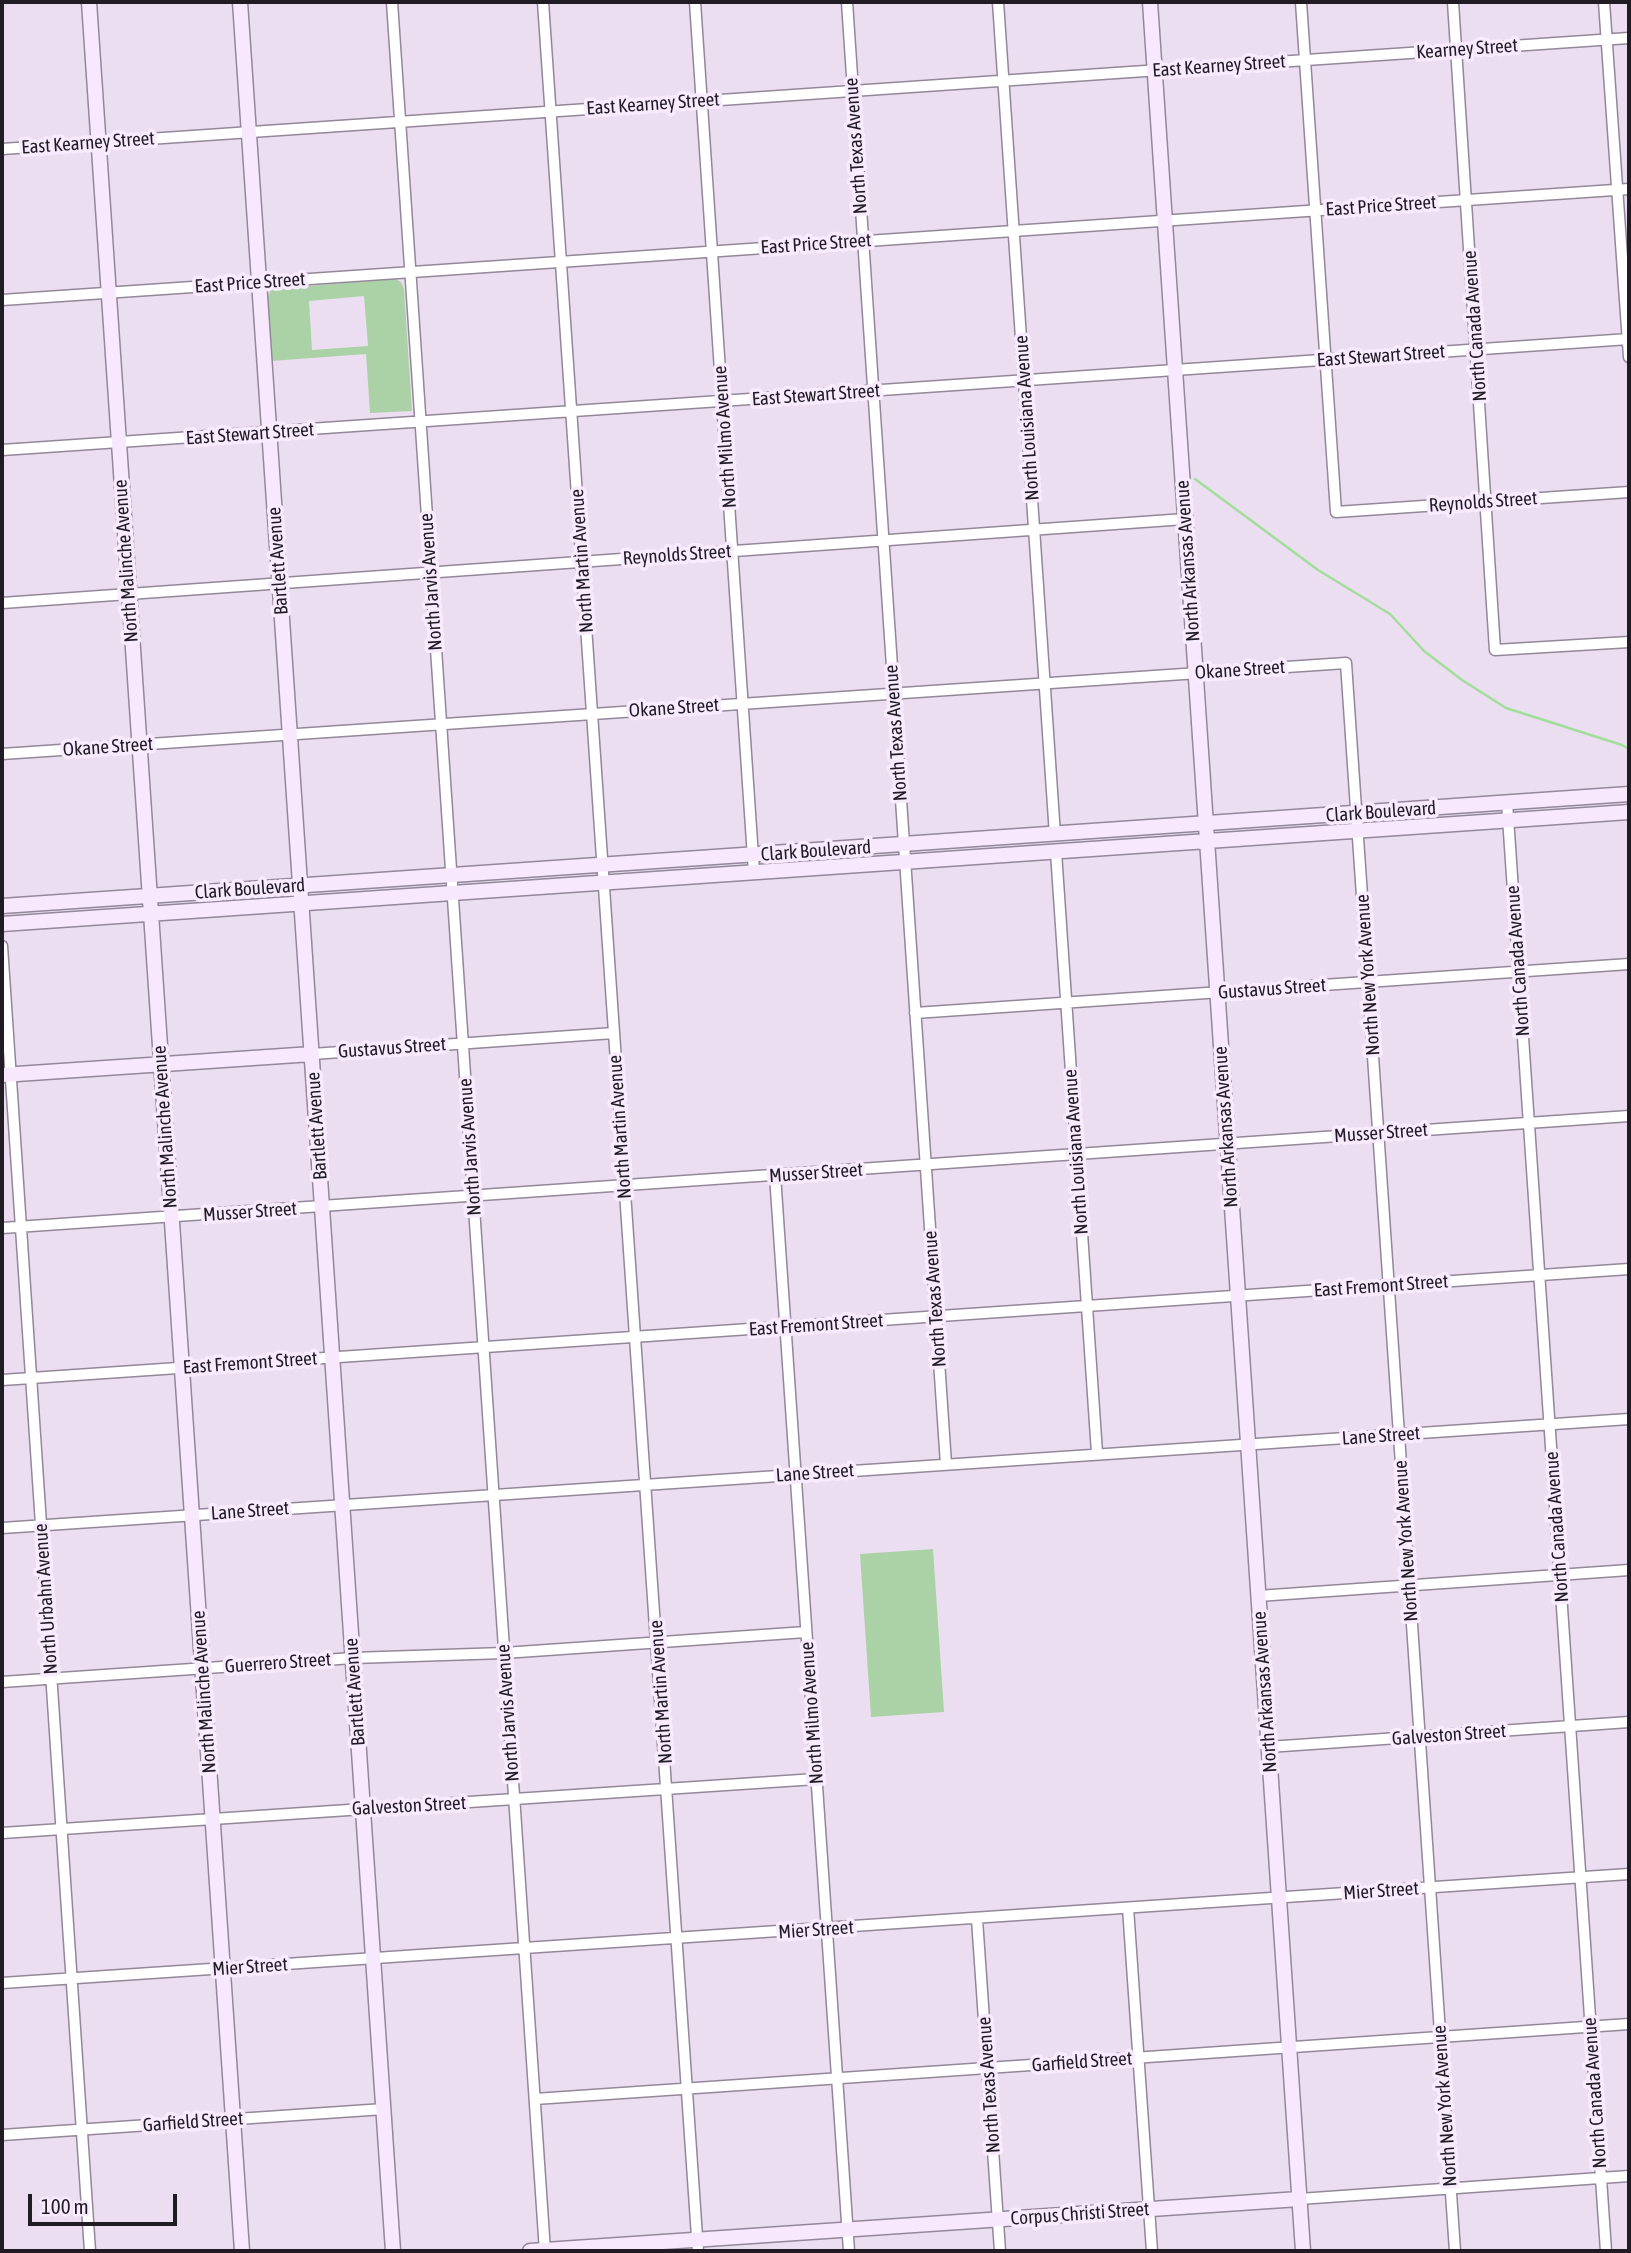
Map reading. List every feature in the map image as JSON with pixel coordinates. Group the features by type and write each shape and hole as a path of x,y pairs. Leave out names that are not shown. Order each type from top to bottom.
{"main road":[{"name":"North Malinche Avenue","path":"89,2 242,2251"},
{"name":"Bartlett Avenue","path":"240,2 393,2251"},
{"name":"North Arkansas Avenue","path":"1150,2 1303,2251"},
{"name":"Clark Boulevard","path":"2,906 1629,794"},
{"name":"Clark Boulevard","path":"2,924 1629,812"},
{"name":"Gustavus Street","path":"6,1075 312,1054"},
{"name":"Corpus Christi Street","path":"540,2251 698,2246 847,2230 1299,2199"}],"street":[{"name":"North Jarvis Avenue","path":"392,2 535,2099 540,2251"},
{"name":"North Martin Avenue","path":"543,2 698,2246"},
{"name":"North Milmo Avenue","path":"695,2 754,872"},
{"name":"North Texas Avenue","path":"847,2 946,1464"},
{"name":"North Louisiana Avenue","path":"998,2 1055,835"},
{"path":"1301,2 1326,360"},
{"name":"North Canada Avenue","path":"1453,2 1496,650 1629,642"},
{"path":"1604,2 1623,189 1629,358"},
{"name":"Kearney Street","path":"1305,60 1629,38"},
{"name":"East Kearney Street","path":"2,149 1305,60"},
{"name":"East Price Street","path":"2,300 1623,189"},
{"name":"East Stewart Street","path":"2,450 1629,339"},
{"name":"Reynolds Street","path":"1326,360 1336,512 1629,492"},
{"name":"Reynolds Street","path":"2,603 1185,519"},
{"name":"Okane Street","path":"2,754 1346,663"},
{"name":"North New York Avenue","path":"1346,663 1455,2251"},
{"name":"North Canada Avenue","path":"1507,803 1606,2251"},
{"name":"North Louisiana Avenue","path":"1056,852 1097,1453"},
{"name":"North Urbahn Avenue","path":"2,946 6,1075 21,1227 90,2251"},
{"name":"Gustavus Street","path":"915,1013 1629,964"},
{"name":"Gustavus Street","path":"312,1054 614,1033"},
{"name":"Musser Street","path":"2,1228 1629,1116"},
{"name":"North Milmo Avenue","path":"775,1175 849,2251"},
{"name":"East Fremont Street","path":"2,1380 1629,1269"},
{"name":"Lane Street","path":"2,1528 1629,1419"},
{"path":"1258,1596 1629,1570"},
{"name":"Guerrero Street","path":"2,1682 353,1658 504,1653 806,1632"},
{"name":"Galveston Street","path":"1268,1747 1629,1722"},
{"name":"Galveston Street","path":"2,1833 816,1779"},
{"name":"Mier Street","path":"2,1983 1629,1874"},
{"path":"1128,1908 1152,2251"},
{"name":"North Texas Avenue","path":"977,1919 1000,2251"},
{"name":"Garfield Street","path":"535,2099 1629,2024"},
{"name":"Garfield Street","path":"2,2135 383,2109"},
{"name":"Corpus Christi Street","path":"1299,2199 1629,2176"}],"green space":[{"path":"395,279 401,282 404,289 412,411 370,413 366,354 271,361 267,299 271,289","holes":["364,296 368,346 312,350 309,301"]},
{"path":"933,1549 944,1712 871,1717 860,1554"}],"waterway":[{"path":"1195,479 1318,570 1390,614 1424,651 1462,680 1506,708 1629,749"}]}
